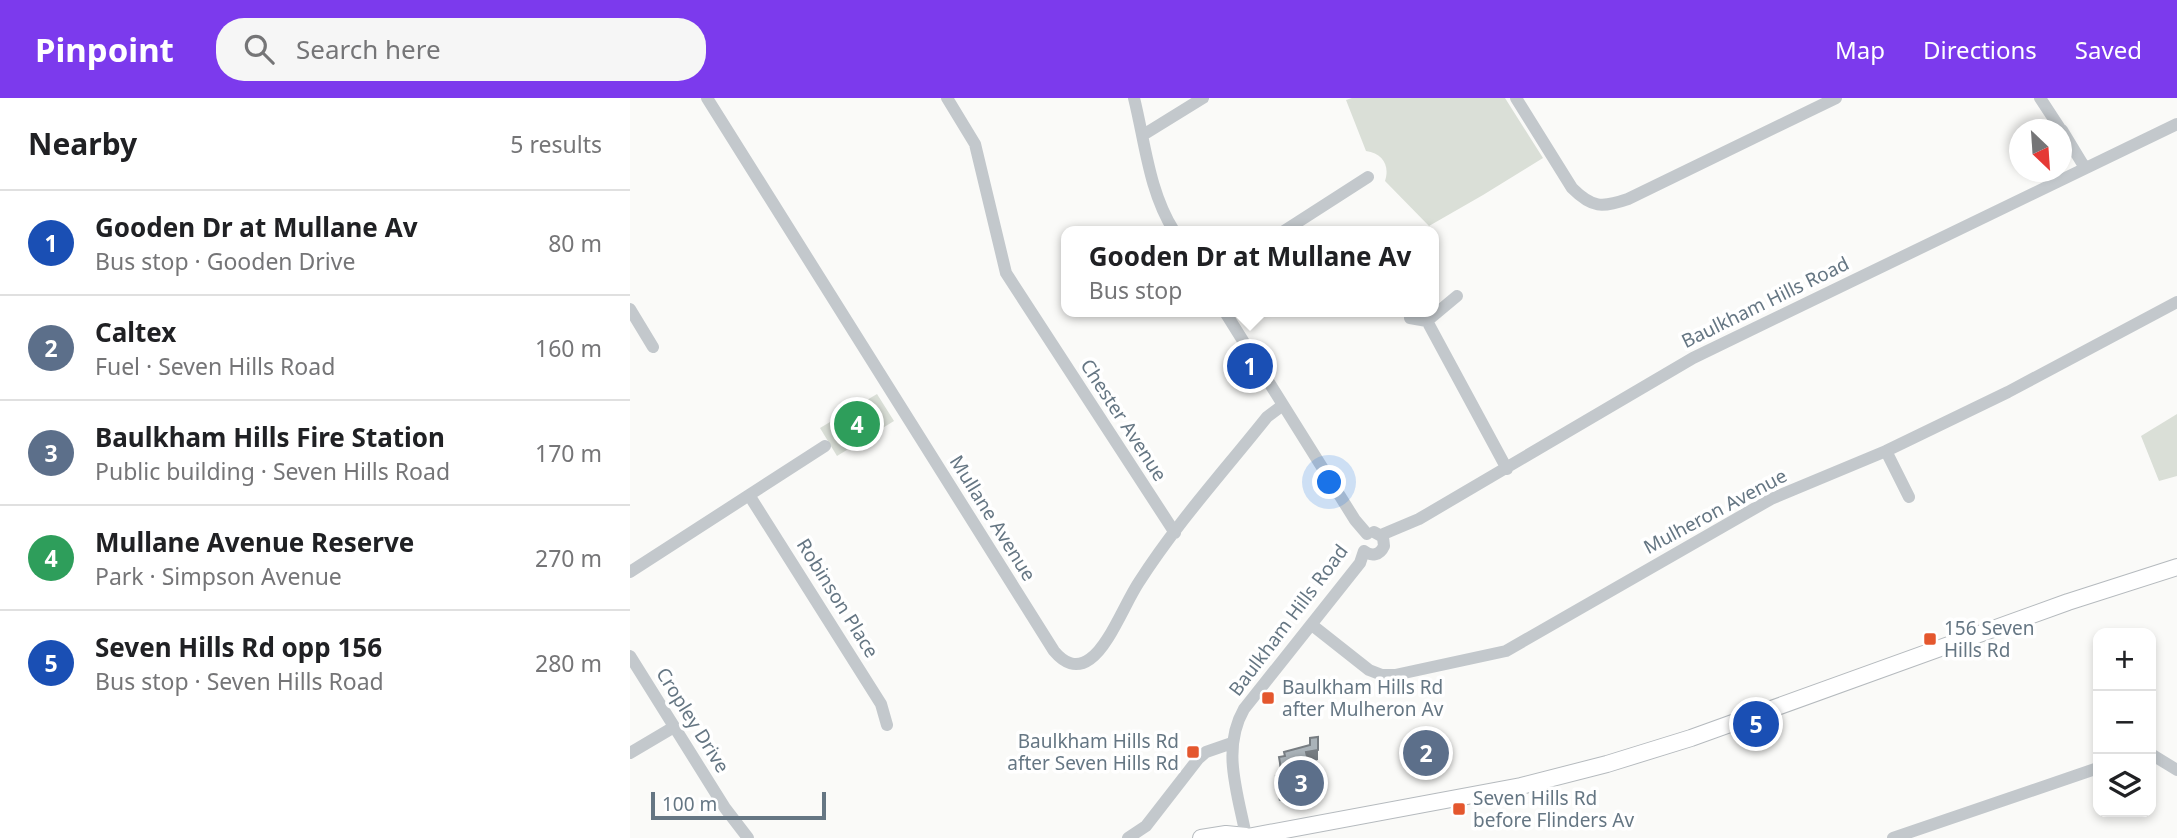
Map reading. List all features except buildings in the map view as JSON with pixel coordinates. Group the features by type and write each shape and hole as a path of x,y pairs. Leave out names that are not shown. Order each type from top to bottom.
{"main road":[{"path":"1201,838 1226,834 1244,837 1305,832 1533,784 1607,765 1691,738 2068,602 2177,568"}],"street":[{"name":"Mullane Avenue","path":"707,98 1063,662 1082,664 1093,658 1139,582 1175,533 1267,417 1283,405"},
{"name":"Chester Avenue","path":"947,98 975,144 1006,273 1175,533"},
{"path":"1134,98 1155,188 1171,226"},
{"path":"1143,135 1203,98"},
{"path":"1516,98 1573,188 1584,199 1599,206 1628,199 1836,98"},
{"path":"2040,98 2054,119"},
{"name":"Baulkham Hills Road","path":"1381,535 1419,519 1693,358 2177,124"},
{"path":"2072,148 2085,169"},
{"path":"1292,226 1368,177"},
{"path":"1439,311 1457,296"},
{"name":"Mulheron Avenue","path":"1312,625 1368,670 1382,675 1395,675 1501,653 1771,499 1886,451 2008,392 2177,302"},
{"path":"630,309 653,346"},
{"path":"1228,317 1355,520 1367,534"},
{"path":"1410,318 1427,321 1432,317"},
{"path":"1427,321 1507,469"},
{"path":"630,572 825,446"},
{"path":"1886,451 1909,497"},
{"name":"Robinson Place","path":"750,495 881,704 887,725"},
{"path":"1375,532 1381,535 1384,541 1382,550 1375,555 1364,551 1362,540 1367,534 1375,532"},
{"name":"Baulkham Hills Road","path":"1244,837 1232,764 1232,743 1238,720 1360,563 1364,551"},
{"name":"Cropley Drive","path":"630,656 725,807 748,838"},
{"path":"630,753 674,727"},
{"path":"1132,834 1146,825 1206,751 1232,743"},
{"path":"2156,757 2177,770"},
{"path":"1893,838 2093,770"},
{"path":"725,807 737,838"}],"shaded area":[{"path":"1505,98 1543,158 1429,226 1385,181 1387,170 1381,157 1366,151 1346,100"},
{"path":"877,394 894,421 837,456 820,428"},
{"path":"2177,414 2177,476 2159,481 2141,436"}],"place":[{"name":"Gooden Dr at Mullane Av","path":"1250,366"},
{"name":"Mullane Avenue Reserve","path":"857,424"},
{"name":"156 Seven Hills Rd","path":"1930,639"},
{"name":"Baulkham Hills Rd after Mulheron Av","path":"1268,698"},
{"name":"Seven Hills Rd opp 156","path":"1756,724"},
{"name":"Baulkham Hills Rd after Seven Hills Rd","path":"1193,752"},
{"name":"Caltex","path":"1426,753"},
{"name":"Baulkham Hills Fire Station","path":"1301,783"},
{"name":"Seven Hills Rd before Flinders Av","path":"1459,809"}]}
